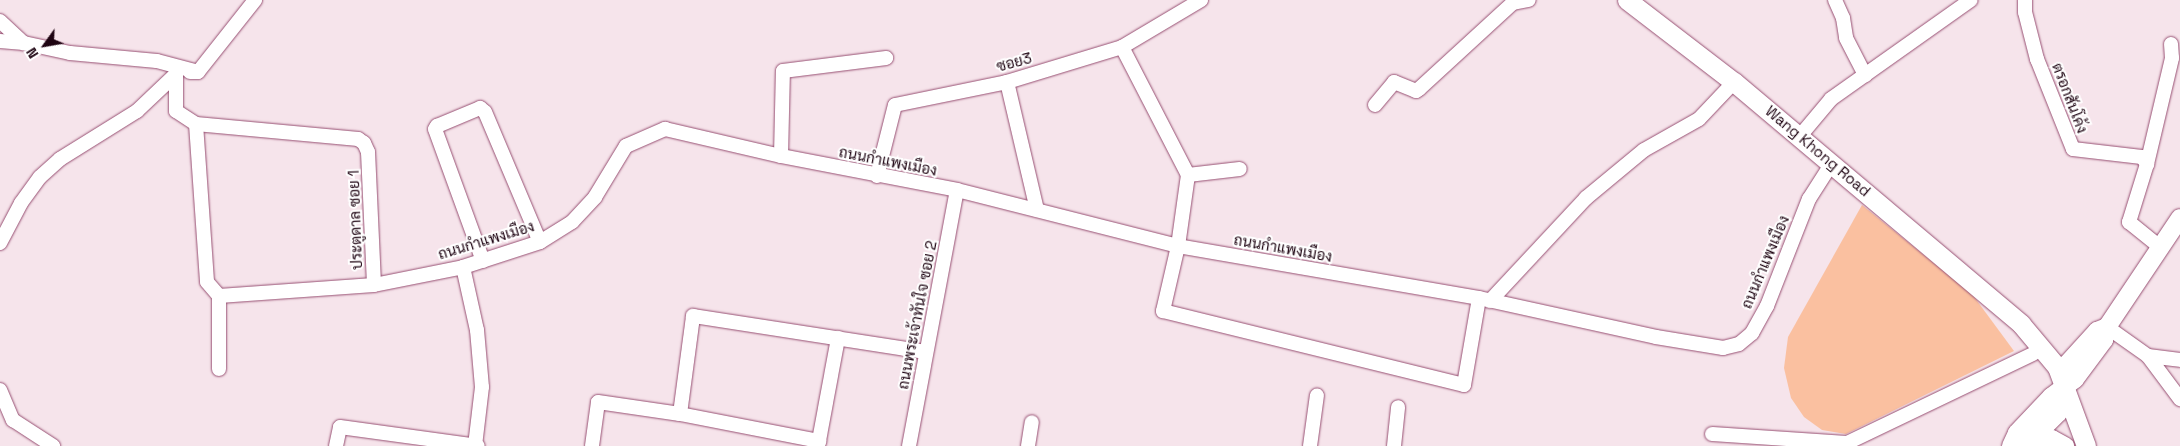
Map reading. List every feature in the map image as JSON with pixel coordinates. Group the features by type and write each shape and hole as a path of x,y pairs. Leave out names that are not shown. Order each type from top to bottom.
{"main road":[{"name":"Wang Khong Road","path":"1627,0 1734,82 2004,307 2057,367 2066,387"},
{"name":"Wang Khong Road","path":"2004,307 2047,375 2066,387"},
{"path":"2066,387 2086,446"},
{"path":"2028,444 2051,439 2064,446"}],"street":[{"path":"0,243 21,203 40,177 60,159 137,111 176,74 198,72 255,0"},
{"path":"1375,105 1394,82 1416,91 1420,89 1513,3 1529,0"},
{"path":"1834,0 1843,18 1846,38 1865,75"},
{"path":"1800,136 1830,99 1971,0"},
{"name":"ตรอกสันโค้ง","path":"2025,0 2037,59 2072,149 2142,157 2147,164"},
{"name":"ซอย3","path":"877,176 895,106 1007,82 1122,47 1194,2"},
{"path":"0,21 24,43"},
{"path":"0,41 24,43 70,53 157,61 198,72"},
{"path":"2160,247 2129,222 2147,164 2172,58 2171,44"},
{"path":"1122,47 1188,174 1178,246 1163,311 1464,385 1484,300 1586,198 1644,150 1699,119 1734,82"},
{"path":"781,156 783,71 886,58"},
{"path":"176,74 176,111 196,124 207,282 219,296 220,369"},
{"path":"1007,82 1037,210"},
{"path":"483,261 435,129 437,126 480,108 485,112 540,242"},
{"name":"ประตูดาล ซอย 1","path":"196,124 358,139 364,143 368,152 374,286"},
{"name":"ถนนกำแพงเมือง","path":"219,296 374,286 464,267 540,242 572,222 595,197 626,146 642,136 665,129 781,156 957,190 1178,246 1484,300 1656,337 1723,348 1739,344 1752,333 1767,306 1809,199 1832,163"},
{"path":"1188,174 1240,169"},
{"name":"ถนนพระเจ้าทันใจ ซอย 2","path":"909,446 925,352 957,190"},
{"path":"2011,446 2016,433 2051,397 2066,387 2104,340 2107,328 2180,218"},
{"path":"336,446 340,428 477,446 482,387 477,330 464,267"},
{"path":"680,414 692,316 925,352"},
{"path":"2107,328 2148,356 2180,399"},
{"path":"592,446 598,402 680,414 818,444 838,338"},
{"path":"1712,434 1847,443 2033,354"},
{"path":"2148,356 2180,360"},
{"path":"2028,444 2058,413 2066,387"},
{"path":"0,390 13,420 53,446"},
{"path":"1310,446 1318,395"},
{"path":"1394,446 1398,407"},
{"path":"1028,446 1032,422"}],"shaded area":[{"path":"1862,205 1972,294 2014,351 1846,434 1822,430 1804,417 1791,398 1784,368 1788,337"}]}
